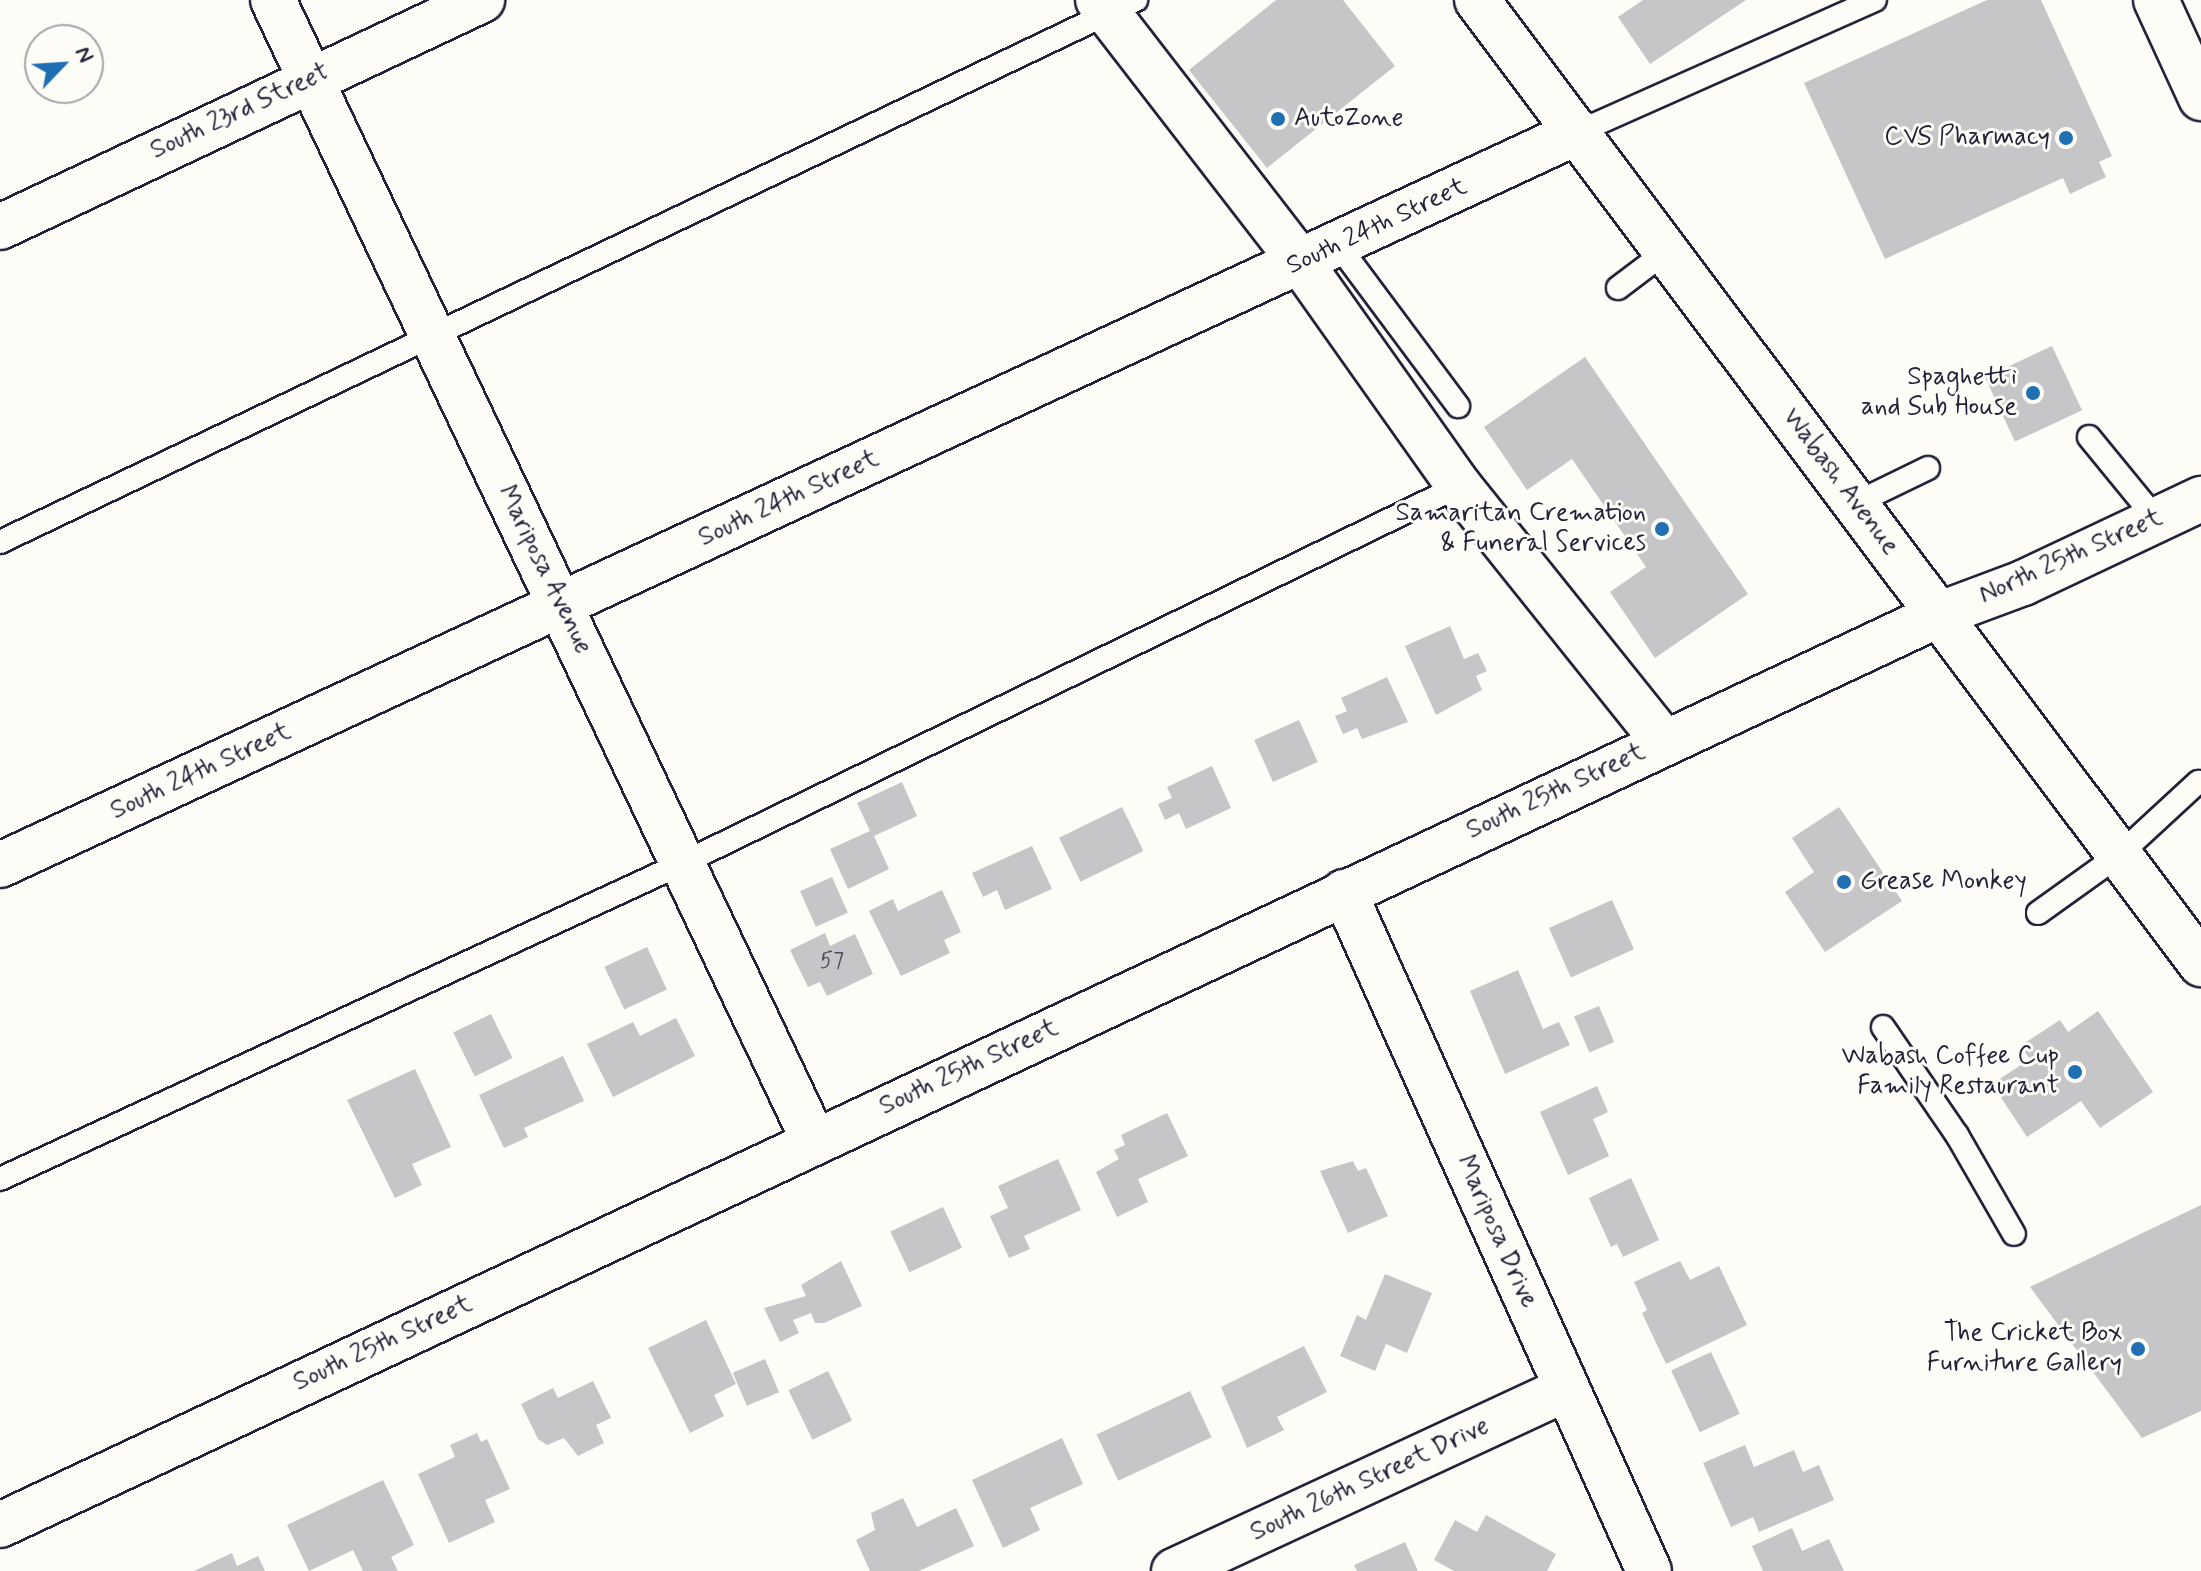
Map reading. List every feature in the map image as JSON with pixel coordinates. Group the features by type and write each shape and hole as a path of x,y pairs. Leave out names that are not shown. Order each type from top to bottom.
{"street":[{"name":"Mariposa Avenue","path":"273,0 814,1141"},
{"name":"South 23rd Street","path":"0,227 482,0"},
{"name":"Wabash Avenue","path":"1477,0 2201,964"},
{"path":"2156,0 2201,98"},
{"path":"1115,5 1319,254 1459,486 1663,741"},
{"name":"South 24th Street","path":"0,865 1578,132"},
{"name":"North 25th Street","path":"1940,614 2023,583 2201,499"},
{"name":"South 25th Street","path":"4,1514 814,1141 1940,614"},
{"name":"Mariposa Drive","path":"1344,892 1649,1571"},
{"name":"South 26th Street Drive","path":"1174,1571 1566,1389"}],"lane":[{"path":"1578,132 1875,0"},
{"path":"0,542 434,340 1115,5"},
{"path":"1618,288 1667,251"},
{"path":"1319,254 1458,406"},
{"path":"2089,437 2156,519"},
{"path":"1856,503 1928,468"},
{"path":"0,1179 683,863 1459,486"},
{"path":"2038,913 2119,855 2198,782"},
{"path":"1883,1027 1957,1135 2014,1234"}],"building":[{"name":"AutoZone","path":"1276,0 1343,0 1395,66 1267,168 1189,70"},
{"path":"1643,0 1746,0 1650,64 1618,17"},
{"name":"CVS Pharmacy","path":"1987,0 2041,0 2112,156 2099,162 2106,177 2070,194 2063,178 1885,259 1804,83"},
{"name":"Spaghetti and Sub House","path":"2052,346 2082,410 2015,442 1985,377"},
{"name":"Samaritan Cremation & Funeral Services","path":"1585,357 1748,594 1655,658 1610,592 1646,567 1572,459 1527,490 1484,427"},
{"path":"1450,626 1464,659 1478,653 1487,671 1476,676 1482,690 1436,715 1405,646"},
{"path":"1387,677 1408,722 1362,739 1357,728 1343,734 1335,716 1347,711 1341,698"},
{"path":"1299,720 1318,762 1273,782 1254,740"},
{"path":"1212,766 1231,808 1186,829 1179,813 1165,820 1158,804 1172,798 1167,787"},
{"path":"902,782 917,816 874,836 889,869 848,889 830,849 870,831 857,803"},
{"path":"1122,807 1143,851 1081,882 1059,838"},
{"name":"Grease Monkey","path":"1839,807 1902,901 1825,952 1785,892 1814,872 1792,838"},
{"path":"1032,846 1052,889 1005,910 997,890 983,897 972,873"},
{"path":"832,877 848,913 816,927 800,891"},
{"path":"942,890 961,932 944,940 950,953 901,976 869,911 893,899 898,911"},
{"path":"1612,900 1634,949 1571,977 1549,928"},
{"path":"825,933 830,946 855,934 873,974 827,996 820,982 808,987 790,950"},
{"path":"647,947 667,990 624,1009 604,967"},
{"path":"1518,970 1543,1029 1559,1022 1570,1045 1505,1074 1470,991"},
{"path":"1599,1006 1614,1042 1589,1052 1574,1017"},
{"name":"Wabash Coffee Cup Family Restaurant","path":"2098,1011 2153,1092 2100,1128 2081,1101 2027,1137 1992,1084 2030,1059 2020,1046 2060,1020 2068,1032"},
{"path":"491,1014 512,1058 475,1076 453,1032"},
{"path":"676,1018 695,1056 613,1097 587,1044 633,1022 640,1036"},
{"path":"563,1056 584,1101 524,1128 528,1137 504,1148 479,1095"},
{"path":"415,1069 451,1147 412,1164 422,1185 395,1198 347,1100"},
{"path":"1597,1086 1608,1112 1593,1119 1609,1156 1568,1175 1540,1112"},
{"path":"1167,1113 1188,1156 1138,1179 1148,1202 1117,1217 1096,1172 1119,1159 1114,1150 1125,1145 1121,1135"},
{"path":"1058,1159 1081,1210 1024,1236 1030,1249 1009,1258 990,1216 1008,1208 998,1186"},
{"path":"1353,1161 1358,1171 1366,1168 1388,1216 1348,1233 1320,1171"},
{"path":"1631,1178 1659,1240 1623,1257 1617,1244 1611,1247 1589,1198"},
{"name":"The Cricket Box Furniture Gallery","path":"2201,1205 2201,1411 2142,1438 2030,1287"},
{"path":"943,1207 962,1248 909,1272 890,1232"},
{"path":"841,1261 862,1306 824,1323 815,1323 811,1313 793,1320 799,1333 780,1342 764,1308 806,1296 801,1285"},
{"path":"1680,1261 1690,1280 1719,1266 1747,1325 1666,1364 1642,1313 1647,1310 1634,1282"},
{"path":"1385,1274 1432,1293 1407,1353 1386,1344 1375,1371 1340,1356 1357,1315 1366,1320"},
{"path":"706,1320 736,1384 714,1395 724,1416 690,1433 648,1348"},
{"path":"1304,1346 1327,1392 1277,1417 1284,1430 1247,1448 1221,1387"},
{"path":"1711,1352 1740,1414 1700,1432 1671,1371"},
{"path":"765,1359 779,1392 747,1406 733,1373"},
{"path":"828,1371 852,1420 813,1440 788,1390"},
{"path":"593,1381 611,1418 596,1425 604,1443 578,1456 564,1438 547,1445 538,1439 521,1404 553,1388 558,1398"},
{"path":"1190,1391 1212,1437 1118,1481 1097,1435"},
{"path":"477,1433 481,1442 487,1439 510,1489 485,1500 495,1522 449,1543 418,1474 455,1457 450,1445"},
{"path":"1062,1438 1083,1484 1030,1508 1040,1530 1003,1548 972,1480"},
{"path":"1745,1445 1754,1467 1794,1450 1803,1472 1819,1465 1834,1500 1759,1532 1753,1517 1731,1527 1703,1463"},
{"path":"383,1480 414,1545 391,1557 398,1571 363,1571 353,1550 309,1571 287,1525"},
{"path":"903,1498 917,1527 956,1508 974,1546 919,1571 870,1571 856,1540 875,1530 871,1513"},
{"path":"1486,1515 1556,1554 1547,1571 1454,1571 1434,1560 1455,1520 1477,1532"},
{"path":"1792,1528 1802,1551 1829,1539 1844,1571 1763,1571 1752,1546"},
{"path":"1405,1542 1418,1571 1357,1571 1354,1565"},
{"path":"232,1553 237,1566 258,1556 265,1571 194,1571"}],"place":[{"name":"AutoZone","path":"1278,119"},
{"name":"CVS Pharmacy","path":"2066,138"},
{"name":"Spaghetti and Sub House","path":"2033,393"},
{"name":"Samaritan Cremation & Funeral Services","path":"1662,529"},
{"name":"Grease Monkey","path":"1844,882"},
{"name":"Wabash Coffee Cup Family Restaurant","path":"2075,1072"},
{"name":"The Cricket Box Furniture Gallery","path":"2138,1349"}]}
